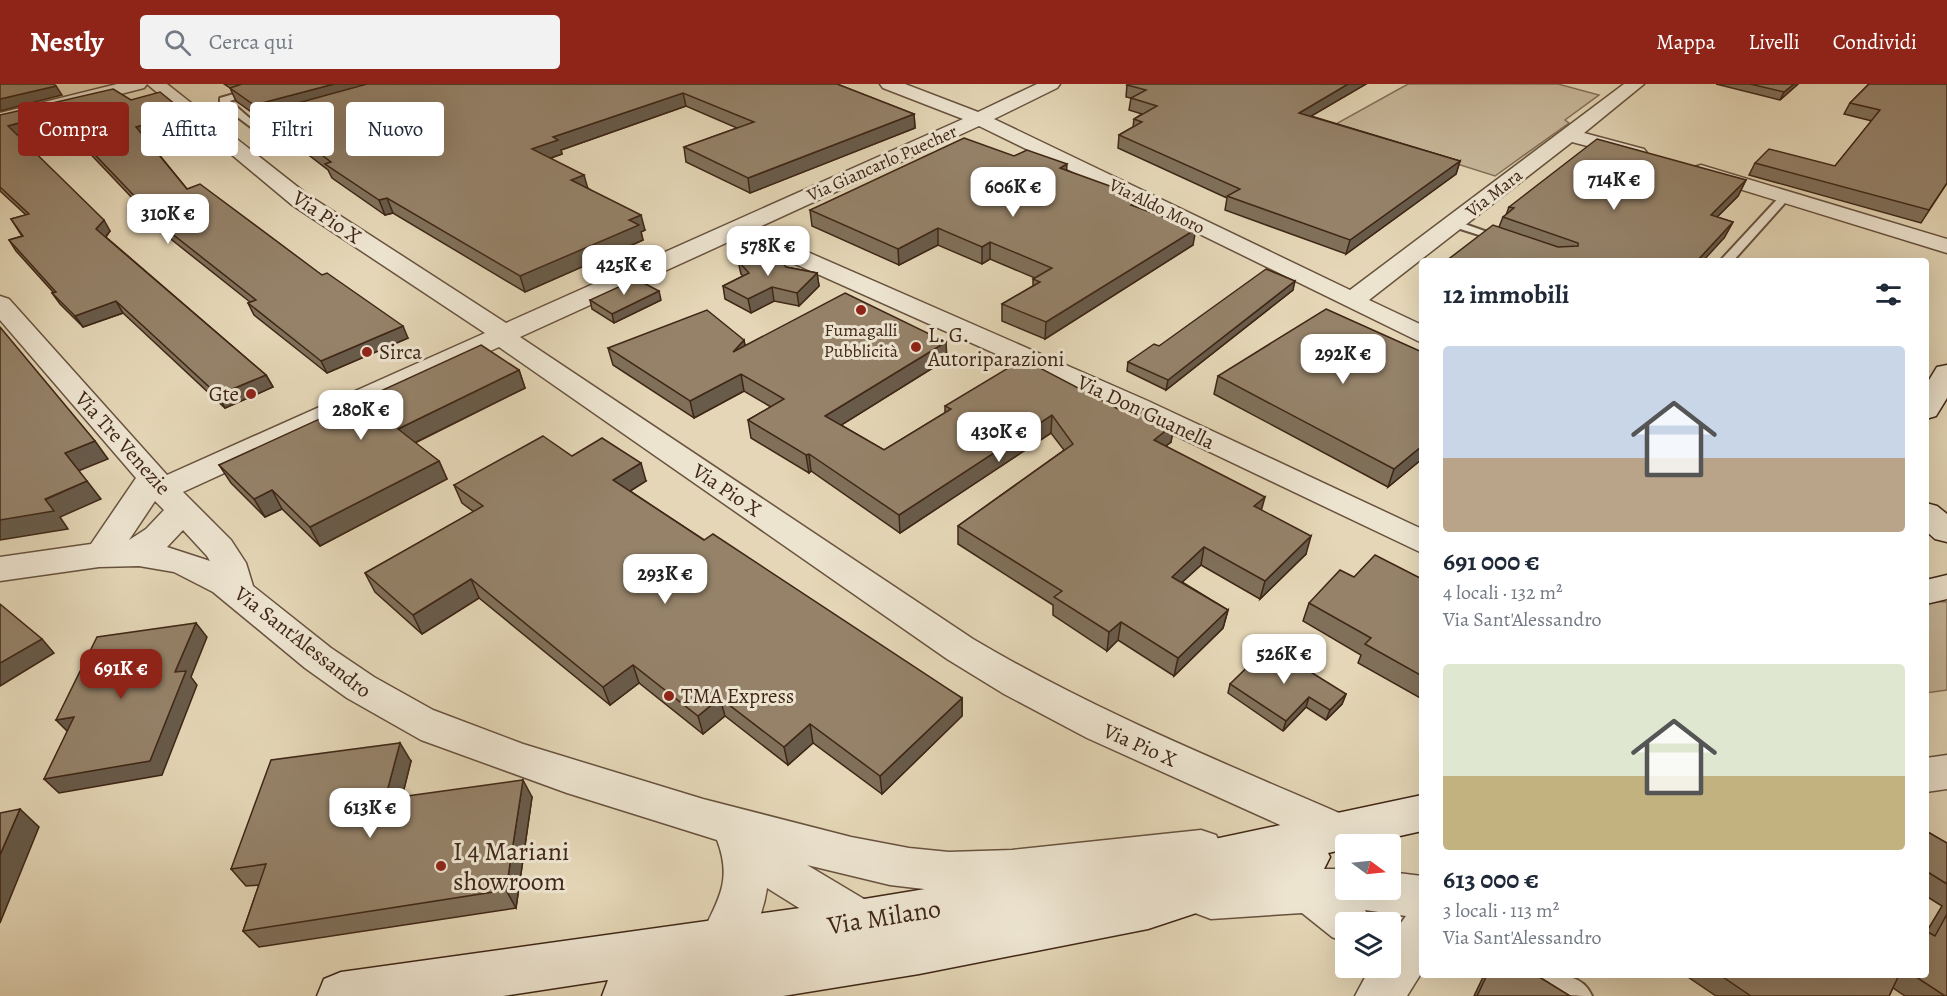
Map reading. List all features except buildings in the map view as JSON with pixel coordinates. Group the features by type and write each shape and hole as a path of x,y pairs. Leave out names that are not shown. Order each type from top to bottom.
{"street":[{"path":"0,119 138,84"},
{"name":"Via Pio X","path":"156,84 179,102"},
{"name":"Via Aldo Moro","path":"889,84 979,119 1419,334"},
{"name":"Via Giancarlo Puecher","path":"165,491 500,335 979,119 1051,84"},
{"name":"Via Mara","path":"1352,301 1635,84"},
{"path":"1569,135 1661,160"},
{"name":"Via Pio X","path":"238,149 300,200 496,328 500,335 960,649 1017,684 1090,722 1338,832"},
{"path":"1684,166 1787,195 1947,246"},
{"name":"Via Don Guanella","path":"736,229 1138,407 1419,541"},
{"path":"1912,236 1947,252"},
{"name":"Via Tre Venezie","path":"0,304 224,555 232,570 236,588"},
{"path":"1929,406 1947,373"},
{"path":"165,491 161,536 136,551 111,555 140,500 165,491"},
{"name":"Via Sant'Alessandro","path":"0,569 111,555 161,558 186,565 236,588 316,657 358,687 404,714 481,746 738,839"},
{"path":"1929,591 1947,587"},
{"path":"1929,775 1947,772"},
{"name":"Via Milano","path":"341,996 858,922 1158,871 1419,814"},
{"name":"Via Milano","path":"626,996 842,964 1095,920 1198,894 1419,819"},
{"path":"738,839 887,865 949,872 1020,868 1147,852 1252,850"},
{"path":"738,839 858,922 879,930 904,932 1004,918 1047,917 1095,920"},
{"path":"722,941 732,927 745,893 747,874 738,839"},
{"path":"1161,903 1325,889 1325,902 1336,912"},
{"path":"1401,894 1419,897"},
{"path":"1379,996 1419,936"},
{"path":"1366,978 1367,996"}],"lane":[{"path":"225,102 223,100 278,84"},
{"path":"238,113 250,123"},
{"path":"1729,258 1787,195"},
{"path":"1455,224 1511,243"},
{"path":"1553,978 1580,996"}],"shaded area":[{"path":"1408,84 1558,84 1599,95 1565,120 1569,123 1495,176 1334,125"},
{"path":"1929,601 1947,602 1947,690 1929,693"}],"place":[{"name":"Fumagalli Pubblicità","path":"861,310"},
{"name":"L. G. Autoriparazioni","path":"916,347"},
{"name":"Sirca","path":"367,352"},
{"name":"Gte","path":"251,394"},
{"name":"TMA Express","path":"669,696"},
{"name":"I 4 Mariani showroom","path":"441,866"}]}
